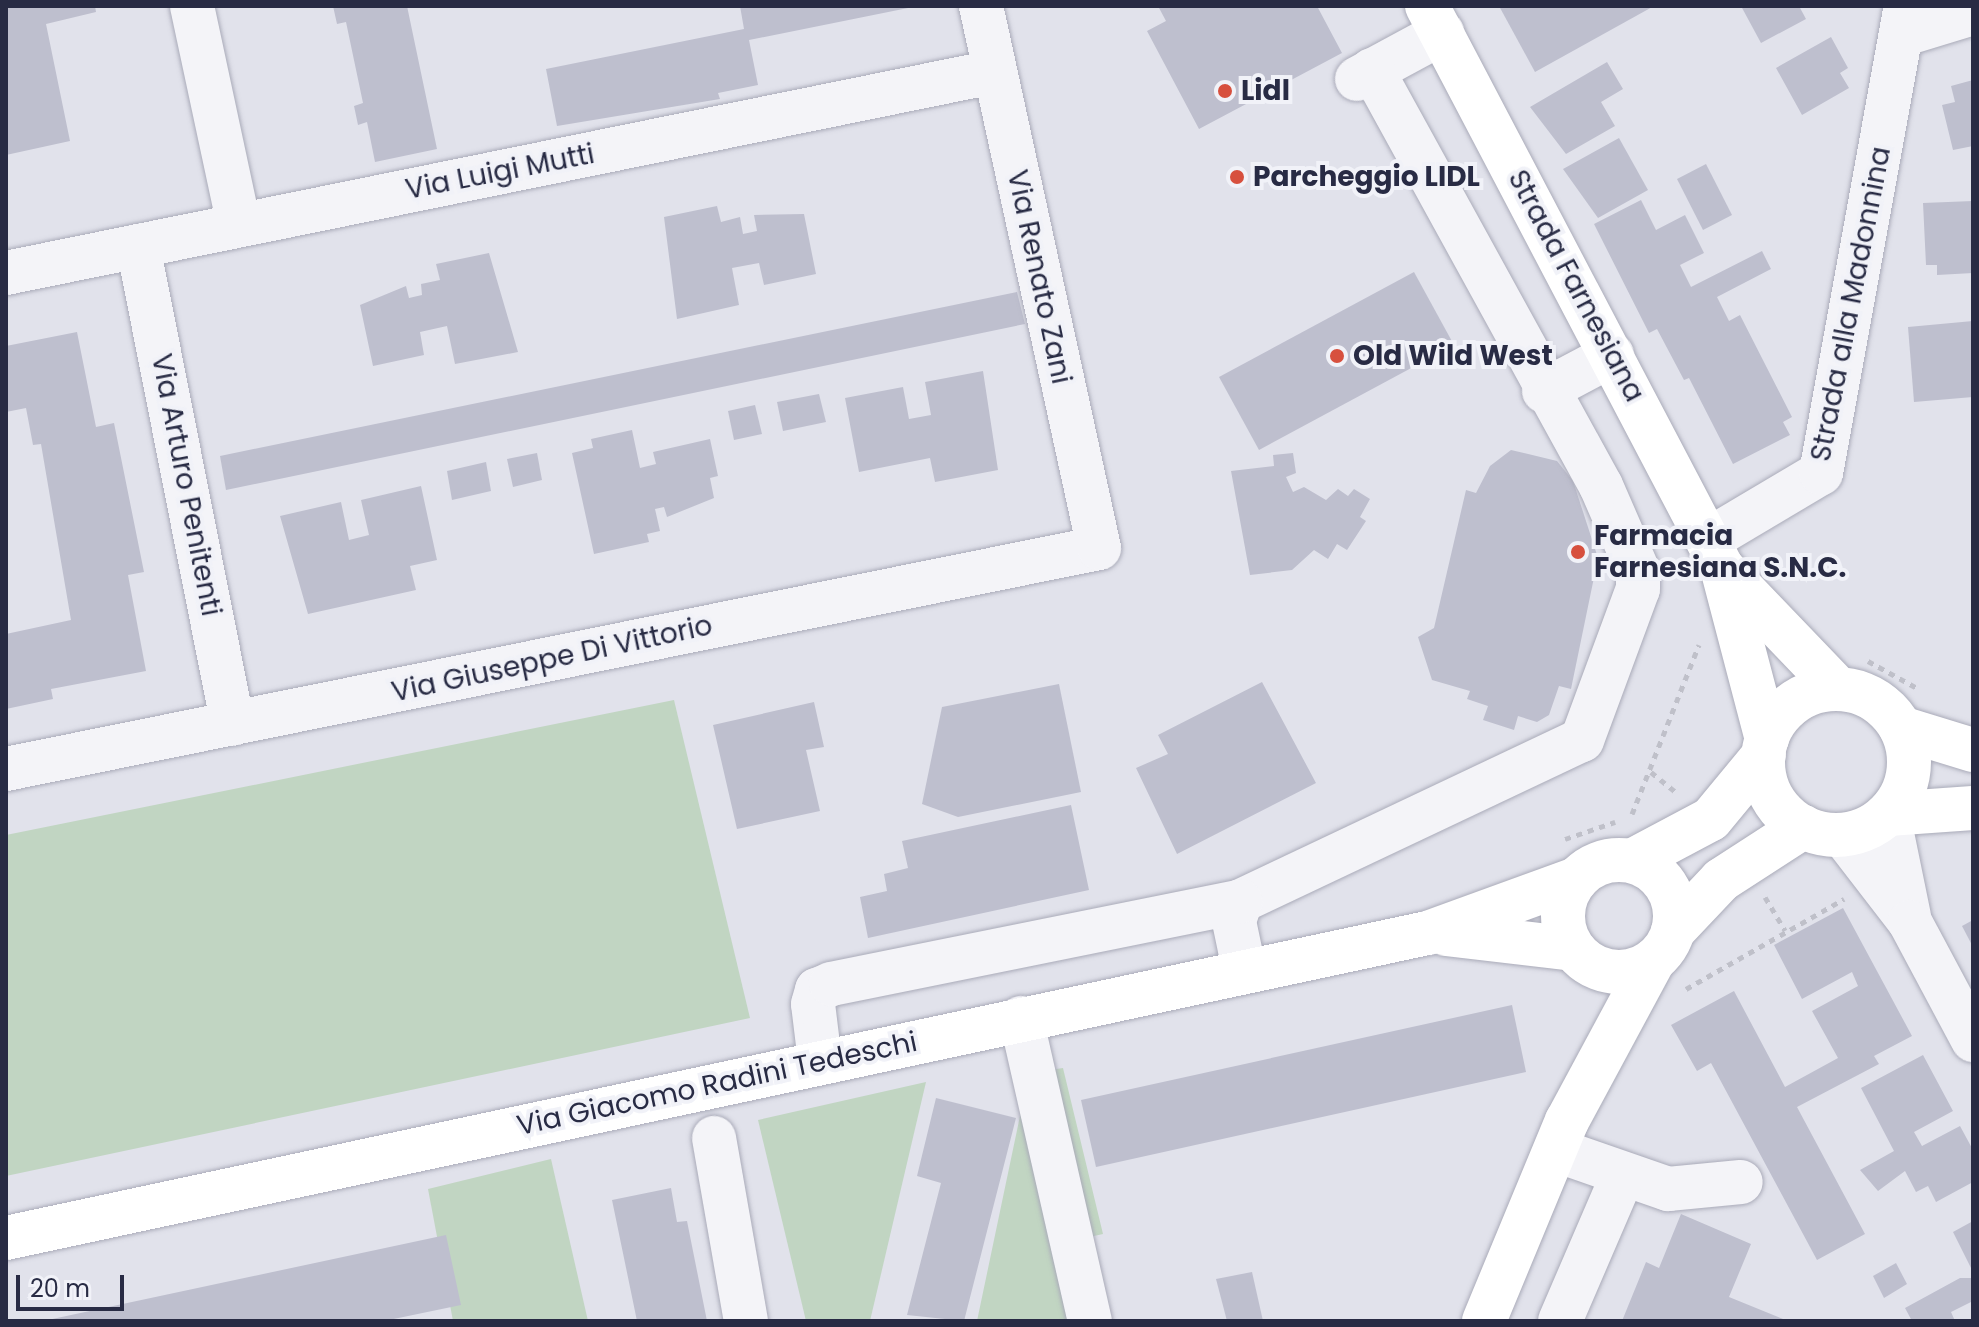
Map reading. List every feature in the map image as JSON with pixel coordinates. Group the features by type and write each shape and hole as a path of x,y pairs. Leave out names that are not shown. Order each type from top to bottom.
{"main road":[{"name":"Strada Farnesiana","path":"1434,20 1715,554 1765,747"},
{"name":"Strada Farnesiana","path":"1715,554 1849,672"},
{"path":"1484,1321 1562,1135 1594,1019 1579,956 1562,914 1576,879 1631,841 1711,819 1795,702 1849,672 1885,707 1901,728 1909,772 1888,814"},
{"path":"1901,728 1973,750"},
{"path":"1765,747 1772,798 1823,831"},
{"path":"1562,1135 1667,962 1721,880 1823,831 1888,814 1973,808"},
{"path":"1631,841 1667,887 1667,962"},
{"name":"Via Giacomo Radini Tedeschi","path":"6,1238 1244,969 1428,933 1576,879"},
{"name":"Via Giacomo Radini Tedeschi","path":"1428,933 1579,956"},
{"path":"1579,956 1620,973 1667,962"}],"street":[{"path":"192,6 239,225"},
{"name":"Via Renato Zani","path":"981,6 1099,548"},
{"path":"1903,21 1973,13"},
{"path":"820,1061 813,1004 817,990 831,984 1241,901 1582,740 1638,571 1601,486 1365,74 1434,20"},
{"name":"Strada alla Madonnina","path":"1715,554 1821,473 1903,21"},
{"name":"Via Luigi Mutti","path":"6,273 993,72"},
{"name":"Via Arturo Penitenti","path":"138,246 233,724"},
{"path":"1544,391 1612,355"},
{"name":"Via Giuseppe Di Vittorio","path":"6,769 1099,548"},
{"path":"1888,814 1910,922"},
{"path":"1823,831 1910,922 1973,1040"},
{"path":"1241,901 1234,921 1244,969"},
{"path":"1021,1018 1090,1321"},
{"path":"1562,1135 1622,1177 1668,1189 1741,1182"},
{"path":"714,1138 746,1321"},
{"path":"1560,1321 1622,1177"}],"path":[{"path":"1631,841 1650,772 1700,644"},
{"path":"1849,672 1929,695"},
{"path":"1650,772 1683,797"},
{"path":"1759,887 1785,930"},
{"path":"1667,962 1785,930 1858,892"}],"green space":[{"path":"674,700 750,1018 6,1176 6,835"},
{"path":"1063,1068 1103,1234 1062,1243 1079,1321 977,1321 1029,1073"},
{"path":"926,1082 870,1321 806,1321 758,1120"},
{"path":"551,1159 588,1321 453,1321 428,1189"}],"building":[{"path":"6,6 95,6 96,12 46,24 70,141 6,155"},
{"path":"333,6 407,6 437,149 375,162 367,122 358,125 354,106 363,103 346,22 337,24"},
{"path":"740,6 913,7 749,40 758,85 718,93 720,99 557,126 546,69 744,29"},
{"name":"Lidl","path":"1158,6 1317,6 1342,53 1199,129 1147,31 1166,21"},
{"path":"1499,6 1654,6 1535,72"},
{"path":"1741,6 1799,6 1806,19 1761,43"},
{"path":"1831,37 1848,68 1840,73 1849,88 1802,115 1776,68"},
{"path":"1607,62 1623,89 1601,102 1615,126 1566,154 1530,107"},
{"path":"1973,80 1973,146 1953,150 1942,105 1955,102 1951,86"},
{"path":"1619,138 1648,190 1598,218 1563,169"},
{"path":"1706,164 1732,215 1703,230 1677,179"},
{"path":"1641,200 1656,230 1685,215 1704,253 1680,265 1691,287 1762,251 1771,269 1717,297 1729,321 1740,315 1792,417 1783,422 1790,435 1733,464 1689,378 1684,380 1657,329 1649,333 1594,224"},
{"path":"1973,201 1973,273 1937,275 1937,265 1926,265 1923,203"},
{"path":"717,206 721,222 740,217 743,234 757,231 754,215 804,214 816,274 764,285 759,263 732,268 739,305 677,319 664,217"},
{"path":"489,253 518,352 455,364 447,326 420,332 424,355 373,366 360,305 406,286 409,298 422,295 421,284 440,280 436,264"},
{"path":"1414,272 1454,345 1259,450 1219,377"},
{"path":"1017,292 1025,324 226,490 220,456"},
{"path":"1973,321 1973,397 1914,402 1908,327"},
{"path":"77,332 96,427 114,423 144,572 128,575 146,671 51,689 53,699 6,709 6,634 71,620 41,444 33,445 26,408 6,412 6,346"},
{"path":"983,371 998,470 935,482 930,458 859,472 845,398 903,387 909,419 931,415 925,382"},
{"path":"819,394 826,422 783,431 777,402"},
{"path":"755,405 762,434 734,440 728,411"},
{"path":"632,430 640,468 656,464 653,452 710,439 718,476 710,478 714,498 667,517 664,507 655,509 660,531 647,534 649,542 594,554 572,453 593,448 591,439"},
{"path":"1511,450 1557,461 1573,481 1598,558 1571,689 1559,686 1549,715 1537,722 1518,716 1514,730 1483,720 1488,706 1467,699 1470,691 1432,680 1418,637 1434,628 1466,490 1476,493 1490,466"},
{"path":"537,453 542,480 513,487 507,459"},
{"path":"1293,453 1296,473 1286,477 1293,492 1304,487 1326,500 1338,489 1348,496 1354,489 1370,499 1360,517 1366,521 1347,550 1337,544 1328,559 1314,550 1292,570 1250,575 1231,471 1274,466 1273,455"},
{"path":"486,462 491,491 452,500 447,471"},
{"path":"421,486 437,560 410,566 416,590 308,614 280,516 341,502 349,540 369,535 361,500"},
{"path":"1262,682 1316,783 1177,854 1136,768 1168,754 1158,735"},
{"path":"1059,684 1081,792 958,817 922,804 942,707"},
{"path":"814,702 824,747 806,750 820,811 737,829 713,725"},
{"path":"1071,805 1089,890 868,938 860,897 887,891 884,874 908,868 902,841"},
{"path":"1843,908 1912,1036 1874,1056 1879,1064 1797,1107 1865,1234 1817,1260 1711,1063 1697,1071 1671,1025 1734,991 1785,1087 1838,1058 1812,1011 1858,986 1852,972 1802,999 1774,945"},
{"path":"1973,920 1973,947 1962,926"},
{"path":"1512,1005 1526,1072 1096,1167 1081,1100"},
{"path":"1923,1055 1953,1111 1914,1132 1922,1146 1960,1126 1973,1150 1973,1182 1936,1202 1928,1186 1916,1192 1905,1171 1878,1191 1860,1170 1894,1151 1861,1088"},
{"path":"936,1098 1016,1118 964,1321 907,1315 941,1183 917,1176"},
{"path":"671,1188 677,1222 687,1221 707,1321 637,1321 612,1200"},
{"path":"1681,1214 1751,1244 1729,1297 1788,1321 1622,1321 1646,1262 1659,1268"},
{"path":"1973,1221 1973,1272 1953,1232"},
{"path":"446,1235 461,1305 384,1321 43,1321"},
{"path":"1896,1263 1907,1284 1884,1298 1873,1276"},
{"path":"1252,1272 1263,1321 1227,1321 1216,1279"},
{"path":"1960,1278 1973,1278 1973,1301 1951,1312 1955,1321 1912,1321 1905,1308"}],"place":[{"name":"Lidl","path":"1225,91"},
{"name":"Parcheggio LIDL","path":"1237,177"},
{"name":"Old Wild West","path":"1337,356"},
{"name":"Farmacia Farnesiana S.N.C.","path":"1578,552"}]}
